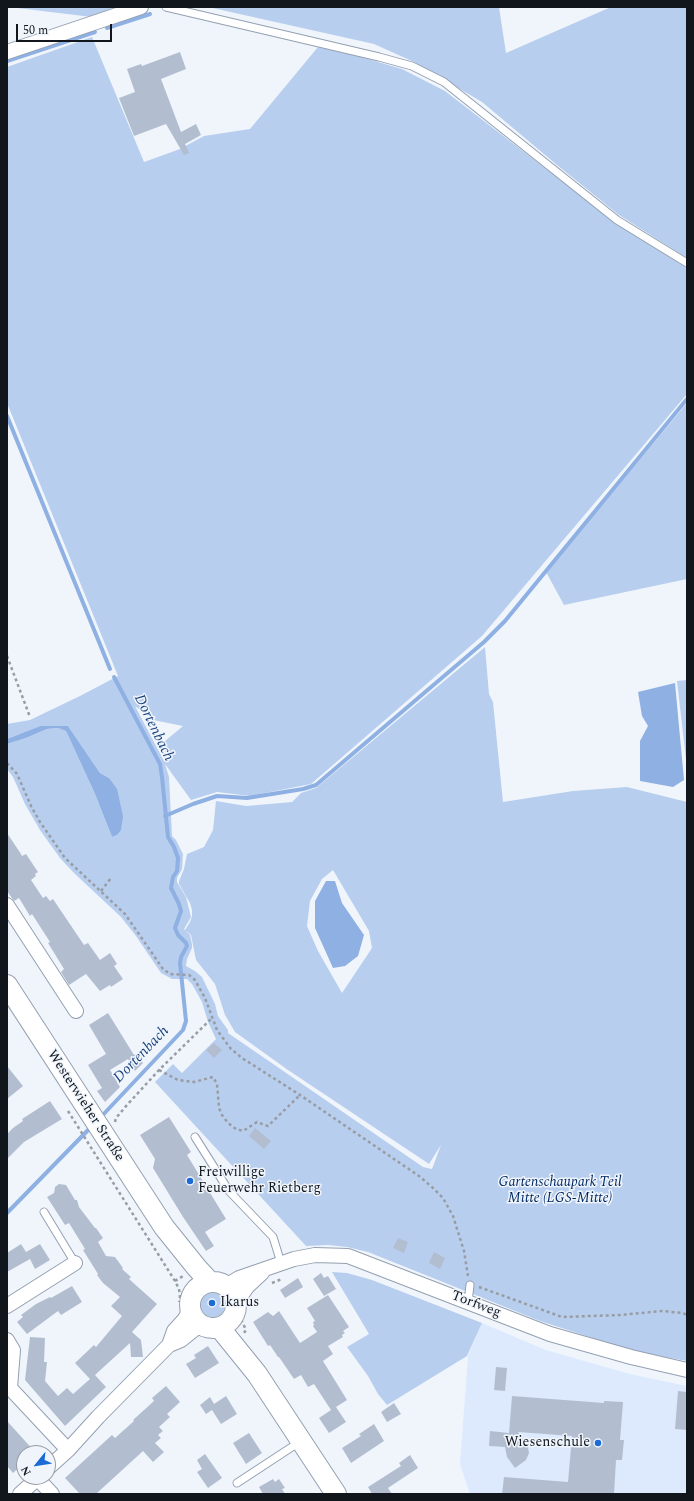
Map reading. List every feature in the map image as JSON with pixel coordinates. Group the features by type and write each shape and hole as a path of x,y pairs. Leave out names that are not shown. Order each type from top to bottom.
{"main road":[{"name":"Westerwieher Straße","path":"7,985 87,1108 100,1131 164,1226 197,1268 205,1292"},
{"path":"223,1318 195,1319 205,1292 232,1291 223,1318 257,1374 336,1494"}],"street":[{"path":"7,52 141,7"},
{"path":"7,905 76,1011"},
{"name":"Torfweg","path":"205,1292 281,1263 315,1255 348,1256 550,1334 631,1358 687,1370"},
{"path":"7,1306 75,1264"},
{"name":"Torfweg","path":"223,1318 247,1288 267,1268"},
{"path":"169,1345 174,1331 205,1292"},
{"path":"56,1461 169,1345 181,1340 196,1328 223,1318"},
{"path":"7,1340 13,1350 10,1388 68,1450"},
{"path":"20,1494 30,1485"},
{"path":"44,1485 52,1494"}],"lane":[{"path":"166,7 412,66 444,82 617,220 687,263"},
{"path":"195,1137 230,1190 273,1237 281,1263"},
{"path":"44,1212 75,1264"},
{"path":"468,1302 470,1284"},
{"path":"237,1483 302,1441"}],"path":[{"path":"7,656 30,717"},
{"path":"7,763 17,774 31,806 53,842 66,858 125,914 163,969 170,974 192,977 205,998 221,1037 231,1048 242,1058 300,1095 419,1176 443,1198 453,1216 464,1251 470,1284 562,1316 620,1315 662,1311 683,1313 687,1315"},
{"path":"101,891 111,878"},
{"path":"78,1129 100,1131 116,1118 159,1070 212,1018"},
{"path":"159,1070 178,1080 194,1082 213,1077 217,1084 219,1108 222,1115 228,1123 236,1129 243,1131 257,1122 268,1126 300,1095"},
{"path":"100,1131 175,1281"}],"shaded area":[{"path":"675,683 684,780 673,787 640,781 640,741 648,726 642,716 638,692"},
{"path":"40,726 68,726 100,773 109,778 117,789 123,816 121,830 117,835 112,837 95,794 66,731 58,728 47,729 7,744 7,739"},
{"path":"326,881 335,881 342,903 364,935 358,956 345,966 333,968 315,928 315,901"},
{"path":"482,1323 546,1350 630,1374 687,1386 687,1494 470,1494 460,1464 468,1356"}],"green space":[{"path":"9,7 115,7 92,17"},
{"path":"208,7 499,7 506,53 611,7 687,7 687,258 619,215 482,102 414,62 374,44"},
{"name":"Gartenschaupark Teil Mitte (LGS-Mitte)","path":"92,37 144,162 180,149 204,136 250,129 318,47 361,57 402,69 445,91 615,222 687,268 687,394 482,636 311,784 250,796 217,792 191,800 165,764 169,777 172,836 176,840 183,854 182,869 177,878 177,882 186,897 191,917 184,929 185,930 190,922 192,916 192,910 190,903 179,884 179,881 184,869 187,854 204,847 213,830 216,801 246,806 292,802 301,793 316,788 485,647 489,694 493,702 503,802 573,791 627,787 687,802 687,1361 633,1351 540,1321 368,1252 347,1247 328,1245 306,1246 155,1082 173,1064 182,1073 216,1039 208,1022 202,1002 192,984 187,979 172,979 161,973 121,917 60,858 40,830 25,804 13,777 7,769 7,744 47,729 58,728 66,731 95,794 112,837 117,835 109,778 100,773 68,726 40,726 7,739 7,724 30,720 118,676 7,403 7,67","holes":["135,706 153,720 183,726 165,741 164,761","333,870 369,931 372,948 342,993 318,951 307,926 310,901 322,879","185,930 191,935 196,960 215,984 225,1015 235,1032 288,1070 429,1164 441,1145 432,1169 423,1167 228,1033 228,1030 218,1016 215,1004 202,977 186,966 192,944 190,935"]},
{"path":"687,403 687,579 564,605 546,572"},
{"path":"687,680 687,768 677,681"},
{"path":"332,1272 347,1273 372,1280 482,1323 467,1356 387,1405 347,1347 369,1334"},
{"path":"213,1293 218,1294 224,1300 224,1310 218,1316 213,1317 208,1316 202,1310 201,1305 202,1300 208,1294"}],"building":[{"path":"180,52 186,69 161,79 181,132 196,124 201,135 185,144 189,153 184,155 166,124 134,136 119,98 135,92 127,69 141,64 142,66"},
{"path":"7,833 22,856 26,854 38,872 31,880 43,898 46,896 50,901 53,899 84,945 88,943 100,960 110,953 117,964 114,966 123,979 111,987 110,985 100,991 86,974 69,985 61,972 64,969 48,943 50,942 32,914 30,916 19,898 14,901 7,891"},
{"path":"108,1013 134,1055 137,1054 143,1063 135,1071 128,1059 110,1070 120,1087 105,1102 97,1091 102,1088 88,1065 106,1054 89,1025"},
{"path":"214,1043 222,1050 214,1058 206,1050"},
{"path":"7,1066 23,1086 7,1099"},
{"path":"50,1101 62,1119 24,1142 7,1159 7,1134 23,1121 22,1119"},
{"path":"169,1117 191,1152 187,1155 226,1219 205,1232 214,1246 206,1251 153,1168 155,1159 140,1135"},
{"path":"255,1128 271,1141 264,1149 249,1136"},
{"path":"59,1184 66,1185 75,1200 77,1200 79,1207 103,1238 98,1242 106,1256 115,1257 123,1268 122,1269 131,1277 129,1279 157,1304 132,1332 141,1340 143,1357 131,1357 130,1343 95,1375 106,1387 65,1426 25,1380 30,1337 45,1338 44,1362 47,1362 45,1381 58,1396 67,1388 73,1394 90,1379 75,1363 94,1345 96,1347 122,1316 111,1306 120,1297 103,1283 97,1275 98,1274 83,1250 85,1249 69,1223 65,1225 47,1197 54,1193 55,1187"},
{"path":"398,1238 408,1242 404,1253 393,1248"},
{"path":"21,1244 26,1252 40,1244 50,1260 35,1269 30,1259 7,1272 7,1253"},
{"path":"434,1252 445,1258 440,1269 429,1263"},
{"path":"321,1273 324,1278 328,1276 336,1289 324,1296 313,1279"},
{"path":"298,1278 303,1287 285,1298 280,1290"},
{"path":"72,1286 82,1302 61,1315 58,1311 27,1334 17,1322 23,1317 21,1315 36,1304 50,1297 51,1298"},
{"path":"328,1295 349,1327 343,1331 345,1333 342,1335 343,1337 328,1346 333,1354 323,1361 347,1400 336,1407 346,1422 329,1433 319,1418 331,1410 314,1384 308,1387 301,1375 294,1379 270,1345 268,1346 253,1322 268,1312 273,1316 279,1311 300,1343 317,1332 313,1326 313,1322 315,1321 307,1308"},
{"path":"208,1346 219,1363 195,1378 186,1364 196,1358 194,1355"},
{"path":"496,1367 507,1368 505,1391 494,1390"},
{"path":"166,1386 180,1402 167,1414 170,1417 159,1427 163,1431 158,1435 161,1438 155,1443 164,1452 153,1462 143,1451 96,1494 80,1494 65,1478 112,1435 115,1438 134,1421 133,1420 154,1401 152,1398"},
{"path":"678,1391 687,1392 687,1430 675,1429"},
{"path":"226,1396 237,1414 221,1424 212,1410 206,1414 200,1405 210,1397 214,1404"},
{"path":"512,1396 604,1403 604,1401 623,1402 620,1440 624,1440 622,1460 616,1460 614,1494 502,1494 504,1477 568,1482 572,1436 518,1432 528,1447 529,1453 526,1460 515,1468 507,1457 505,1447 489,1446 490,1431 509,1433"},
{"path":"394,1403 401,1414 387,1422 381,1412"},
{"path":"7,1421 29,1445 16,1445 16,1470 13,1473 7,1466"},
{"path":"374,1424 384,1441 351,1463 342,1448 361,1436 359,1434"},
{"path":"249,1433 262,1453 246,1464 233,1443"},
{"path":"205,1454 222,1478 208,1488 197,1472 202,1469 197,1460"},
{"path":"410,1455 418,1468 388,1488 392,1494 372,1494 368,1487 401,1466 399,1463"},
{"path":"273,1479 275,1482 279,1479 285,1488 282,1489 285,1494 263,1494 259,1487"}],"waterway":[{"path":"107,28 150,14"},
{"path":"7,61 95,32"},
{"path":"165,816 217,796 247,798 303,789 316,785 484,642 505,621 687,399"},
{"name":"Dortenbach","path":"7,416 110,669"},
{"name":"Dortenbach","path":"99,1119 183,1030 186,1021 180,963 181,957 187,946 178,935 175,928 181,911 171,888 173,877 177,871 178,858 168,837 160,764 114,677"},
{"name":"Dortenbach","path":"7,1213 92,1126"}],"place":[{"name":"Freiwillige Feuerwehr Rietberg","path":"190,1181"},
{"name":"Ikarus","path":"212,1303"},
{"name":"Wiesenschule","path":"598,1443"}]}
